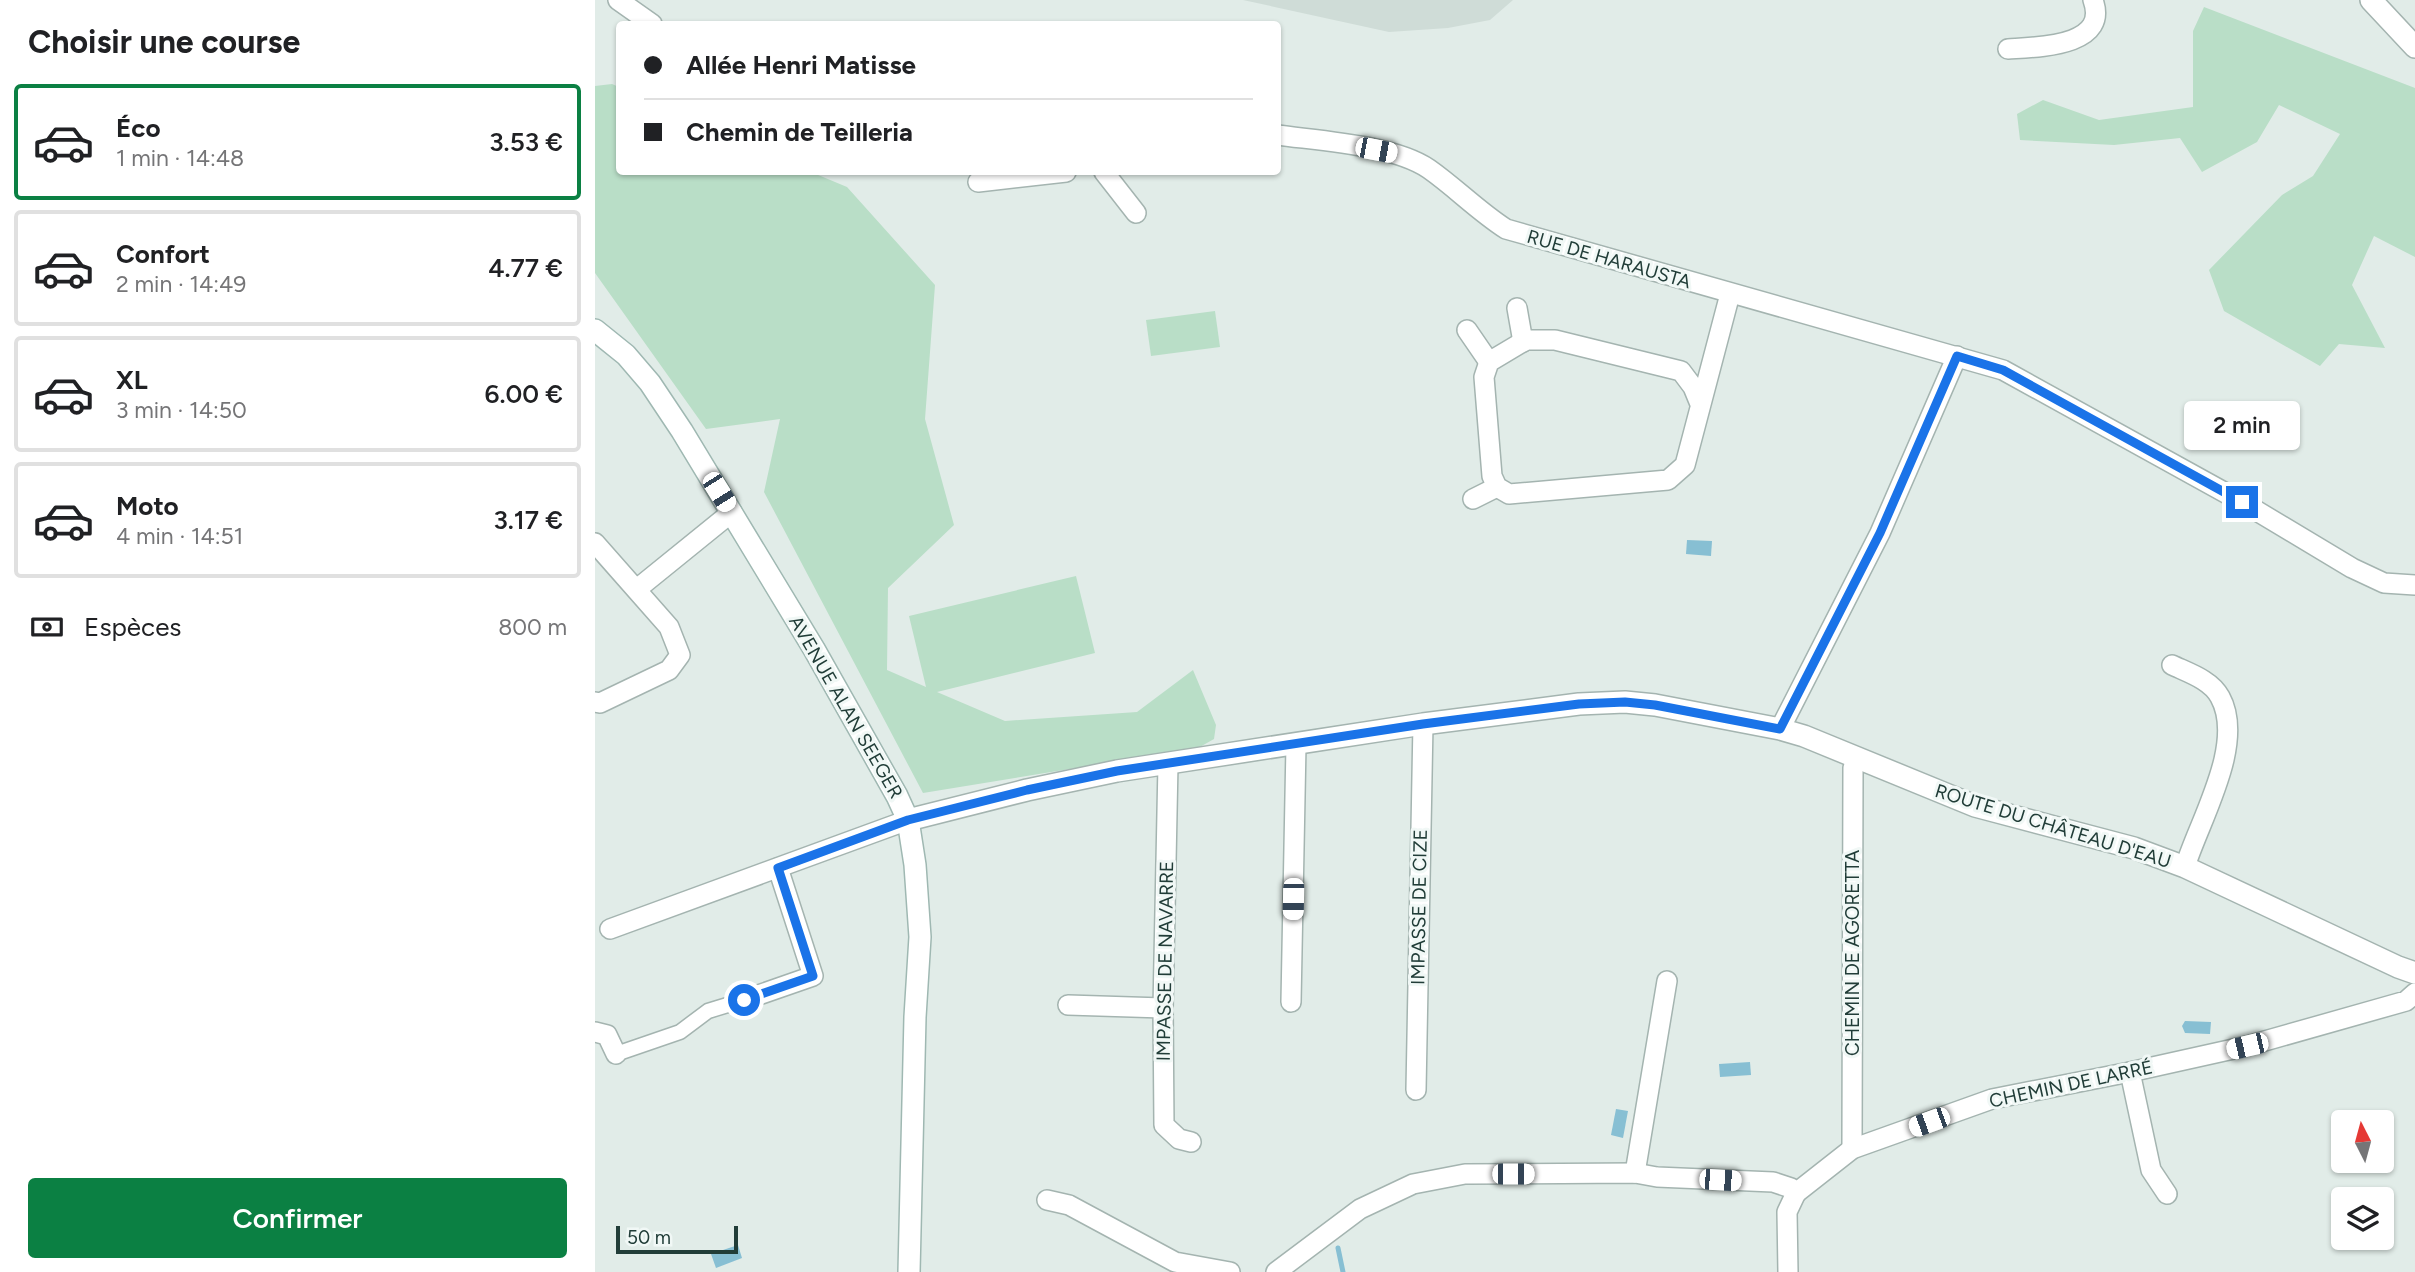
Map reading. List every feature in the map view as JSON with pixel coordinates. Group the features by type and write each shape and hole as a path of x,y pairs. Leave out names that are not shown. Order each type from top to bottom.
{"street":[{"path":"618,0 648,21"},
{"path":"2008,49 2040,47 2073,40 2086,34 2095,23 2094,0"},
{"path":"2371,0 2415,47"},
{"name":"RUE DE HARAUSTA","path":"1281,136 1399,155 1428,169 1484,215 1506,229 2003,370 2242,502 2352,568 2384,583 2415,585"},
{"path":"978,182 1040,175"},
{"path":"1106,175 1136,213"},
{"path":"1710,365 1681,371 1555,340 1523,342 1489,362 1484,377 1492,477 1497,486 1509,494 1668,480 1685,465 1730,294"},
{"path":"1517,309 1523,342"},
{"name":"AVENUE ALAN SEEGER","path":"595,330 626,355 650,383 732,512 820,660 908,820 915,865 920,937 915,1017 909,1272"},
{"path":"1467,330 1489,362"},
{"path":"1780,729 1880,533 1957,356"},
{"path":"1681,371 1693,387 1700,404"},
{"path":"1473,499 1497,486"},
{"path":"637,589 732,512"},
{"path":"595,543 669,627 680,655 669,670 600,703 595,702"},
{"path":"2172,665 2207,682 2220,697 2227,718 2228,741 2222,768 2185,867"},
{"name":"ROUTE DU CHÂTEAU D'EAU","path":"908,820 1117,771 1423,724 1579,704 1625,702 1655,705 1804,736 1975,806 2134,848 2185,867 2415,973"},
{"name":"IMPASSE DE CIZE","path":"1416,1090 1423,724"},
{"path":"1291,1002 1296,744"},
{"name":"CHEMIN DE AGORETTA","path":"1852,1149 1853,768 1857,758"},
{"name":"IMPASSE DE NAVARRE","path":"1168,764 1163,1008 1164,1125 1179,1139 1191,1142"},
{"path":"610,929 908,820"},
{"path":"595,1032 607,1035 616,1054 680,1032 708,1012 813,976 778,868"},
{"path":"1635,1173 1667,981"},
{"name":"CHEMIN DE LARRÉ","path":"1796,1192 1852,1149 1992,1099 2247,1046 2406,1001 2415,993"},
{"path":"1068,1005 1163,1008"},
{"path":"2130,1072 2151,1170 2168,1194"},
{"path":"1276,1272 1360,1209 1413,1184 1465,1174 1635,1173 1657,1177 1773,1182 1791,1188 1796,1192 1787,1212 1788,1272"},
{"path":"1047,1200 1069,1205 1175,1262 1230,1272"}],"shaded area":[{"path":"1243,0 1513,0 1490,20 1448,28 1389,32"}],"green space":[{"path":"2204,7 2415,88 2415,257 2374,236 2352,285 2385,348 2339,344 2320,366 2224,311 2209,270 2282,195 2313,176 2340,134 2279,105 2257,142 2202,172 2180,138 2114,145 2020,140 2017,114 2043,100 2099,120 2193,107 2193,31"},
{"path":"595,86 616,86 616,175 818,175 847,187 935,285 925,419 954,525 888,588 887,670 926,687 909,616 1076,576 1095,653 937,692 1005,721 1137,712 1193,670 1216,725 1214,739 1198,748 923,793 764,492 780,419 706,429 595,273"},
{"path":"1215,311 1220,347 1151,356 1146,320"}],"water":[{"path":"1687,540 1712,541 1711,556 1686,554"},
{"path":"2185,1021 2211,1022 2210,1034 2185,1033 2182,1026"},
{"path":"1750,1062 1751,1075 1720,1077 1719,1064"},
{"path":"1616,1109 1628,1111 1623,1138 1611,1135"},
{"path":"738,1245 742,1258 716,1268 711,1254"}],"waterway":[{"path":"1338,1248 1343,1272"}],"route":[{"path":"744,1000 813,976 778,868 908,820 1117,771 1423,724 1579,704 1625,702 1655,705 1780,729 1880,533 1957,356 2003,370 2242,502"}]}
